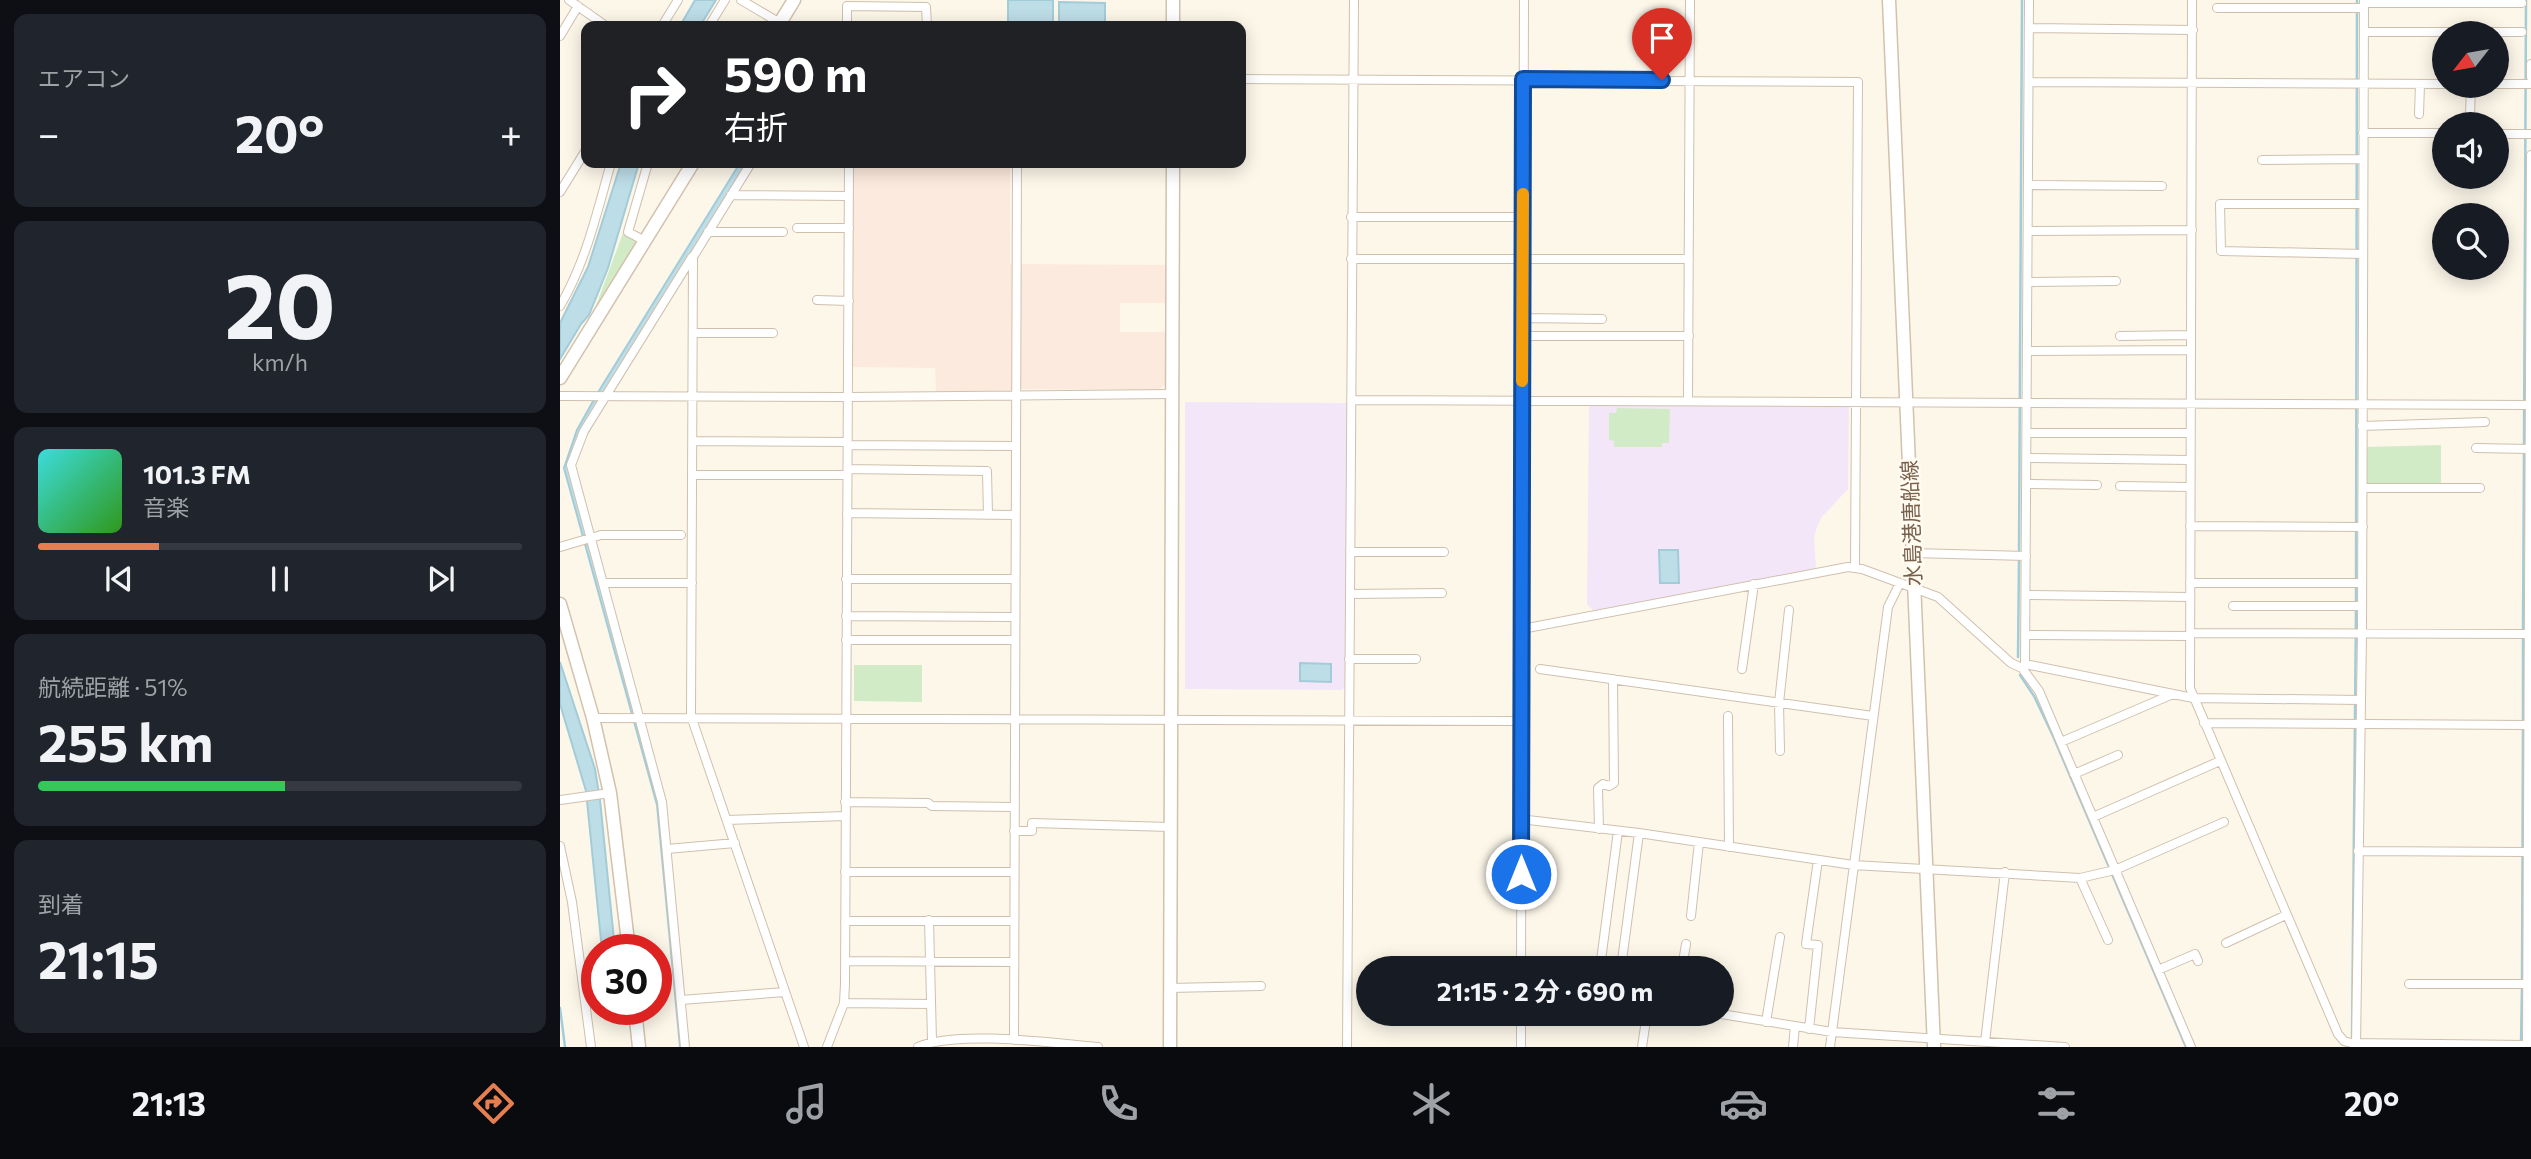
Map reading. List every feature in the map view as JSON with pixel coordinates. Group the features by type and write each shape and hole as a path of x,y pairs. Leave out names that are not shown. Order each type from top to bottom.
{"street":[{"path":"569,0 599,21"},
{"path":"665,21 678,0"},
{"path":"712,21 725,0"},
{"path":"741,0 773,21"},
{"path":"781,21 794,0"},
{"path":"1173,0 1173,21"},
{"path":"1347,1047 1354,0"},
{"path":"1521,956 1524,0"},
{"path":"1688,401 1690,0"},
{"name":"水島港唐船線","path":"1889,0 1934,1042"},
{"path":"2029,0 2028,351 2022,402 2027,433 2027,484 2021,556 2026,595 2023,666 2039,691 2093,817 2112,871 2191,1047"},
{"path":"2192,0 2190,688 2338,1034 2344,1041 2354,1045 2525,1046 2523,984 2529,968 2526,855 2529,747 2525,725 2525,634 2531,517 2525,449 2530,353 2531,155"},
{"path":"2217,8 2522,3"},
{"path":"560,36 578,6"},
{"path":"847,21 847,6 926,7 927,21"},
{"path":"2354,1045 2358,851 2358,527 2363,488 2362,426 2358,404 2358,204 2359,159 2363,133 2359,83 2364,32 2361,6"},
{"path":"2029,28 2193,30"},
{"path":"2364,32 2522,32"},
{"path":"2510,83 2528,82 2531,64"},
{"path":"1246,79 1858,82 1855,568"},
{"path":"2029,82 2432,84"},
{"path":"2419,114 2420,84"},
{"path":"2363,133 2432,133"},
{"path":"2509,134 2527,134"},
{"path":"560,192 581,158"},
{"path":"2262,160 2359,159"},
{"path":"560,306 584,258 610,168"},
{"path":"645,241 628,232 647,168"},
{"path":"560,378 690,168"},
{"path":"685,1047 658,781 637,718 604,583 588,539 571,464 601,396 748,168"},
{"path":"827,1047 844,1003 849,168"},
{"path":"1014,1041 1017,168"},
{"path":"1170,1047 1172,168"},
{"path":"2028,185 2162,186"},
{"path":"731,195 848,196"},
{"path":"2358,204 2220,204 2221,251 2358,254"},
{"path":"1352,217 1523,217"},
{"path":"797,228 849,228"},
{"path":"2028,231 2192,230"},
{"path":"708,232 783,232"},
{"path":"692,257 691,716 804,1047"},
{"path":"1351,259 1689,259"},
{"path":"2028,282 2116,281"},
{"path":"817,300 849,301"},
{"path":"1522,318 1602,319"},
{"path":"693,333 774,333"},
{"path":"2120,336 2192,335"},
{"path":"1522,336 1689,336"},
{"path":"2028,351 2191,350"},
{"path":"560,396 1172,394"},
{"path":"1351,400 2527,405"},
{"path":"2362,426 2485,422"},
{"path":"2027,433 2190,433"},
{"path":"693,441 1015,446"},
{"path":"2476,448 2525,449"},
{"path":"2027,458 2190,460"},
{"path":"692,475 987,471 988,515"},
{"path":"2027,484 2097,485"},
{"path":"2120,486 2190,487"},
{"path":"2363,488 2480,488"},
{"path":"847,513 1015,515"},
{"path":"2190,526 2358,527"},
{"path":"560,547 601,535 681,535"},
{"path":"1350,552 1444,552"},
{"path":"1913,553 2021,556"},
{"path":"1522,629 1848,567 1928,591 1944,601 2011,663 2193,698 2357,700"},
{"path":"846,579 1014,579"},
{"path":"604,583 692,583"},
{"path":"1830,1047 1888,607 1900,583"},
{"path":"2190,583 2358,583"},
{"path":"1742,669 1754,584"},
{"path":"1350,594 1442,593"},
{"path":"2026,595 2190,597"},
{"path":"560,604 593,718 607,793 627,934"},
{"path":"2233,606 2358,606"},
{"path":"1780,751 1779,703 1789,610"},
{"path":"846,617 1014,617"},
{"path":"2025,635 2525,634"},
{"path":"846,640 1014,640"},
{"path":"1349,659 1416,659"},
{"path":"1540,669 1873,716"},
{"path":"1599,829 1598,788 1603,784 1609,786 1614,783 1613,679"},
{"path":"2061,742 2173,694"},
{"path":"593,718 691,716 1521,721"},
{"path":"1728,716 1729,847"},
{"path":"2204,723 2525,725"},
{"path":"2074,774 2118,755"},
{"path":"2093,817 2220,761"},
{"path":"560,800 607,793"},
{"path":"845,802 1014,807"},
{"path":"727,820 846,816"},
{"path":"1520,819 1639,833 1853,865 2080,878 2112,871 2224,822"},
{"path":"1014,831 1032,831 1032,823 1171,827"},
{"path":"1602,956 1618,831"},
{"path":"1623,956 1639,833"},
{"path":"1691,916 1699,842"},
{"path":"667,849 735,843"},
{"path":"560,846 572,902 592,1047"},
{"path":"2358,851 2526,855"},
{"path":"1809,1029 1818,946 1806,944 1818,860"},
{"path":"845,872 1014,872"},
{"path":"1985,1042 2005,872"},
{"path":"2080,878 2108,940"},
{"path":"2226,943 2286,915"},
{"path":"929,919 932,1041"},
{"path":"845,921 1014,921"},
{"path":"1766,1022 1780,937"},
{"path":"1684,956 1686,944"},
{"path":"2158,970 2195,954"},
{"path":"845,961 1014,962"},
{"path":"2409,984 2523,984"},
{"path":"1170,988 1261,986"},
{"path":"681,1000 785,992"},
{"path":"844,1003 931,1004"},
{"path":"1734,1016 1832,1032 1934,1042 2065,1047"},
{"path":"637,1025 639,1047"},
{"path":"1521,1026 1521,1047"},
{"path":"1642,1047 1645,1026"},
{"path":"1793,1047 1795,1026"},
{"path":"918,1047 932,1041 1014,1041 1098,1047"}],"shaded area":[{"path":"853,168 1010,168 1010,264 1167,265 1167,303 1120,303 1120,332 1167,332 1167,382 1159,390 1020,389 1009,394 936,393 935,368 852,367"},
{"path":"1185,402 1347,403 1346,687 1341,690 1185,689"},
{"path":"1589,402 1849,405 1848,489 1821,518 1817,527 1814,537 1816,570 1594,611 1587,604"}],"green space":[{"path":"623,233 635,240 636,246 591,319"},
{"path":"1617,408 1670,409 1669,443 1662,443 1662,447 1614,447 1614,441 1609,440 1609,413 1616,413"},
{"path":"2441,445 2441,485 2369,486 2366,482 2366,447"},
{"path":"854,665 922,665 922,702 854,701"}],"water":[{"path":"695,0 716,0 703,21 683,21"},
{"path":"1008,0 1053,0 1053,21 1008,21"},
{"path":"1059,2 1105,3 1105,21 1059,21"},
{"path":"619,168 638,168 608,268 589,315 560,359 560,323 588,267"},
{"path":"737,168 745,168 687,260 569,465 660,801 683,1047 680,1047 672,934 669,934 657,805 564,468 577,430"},
{"path":"1659,550 1678,550 1679,583 1660,583"},
{"path":"560,662 595,769 613,934 600,934 586,791 560,704"},
{"path":"1300,663 1331,664 1331,682 1300,681"}],"waterway":[{"path":"2019,552 2022,0"},
{"path":"2356,603 2357,0"},
{"path":"2524,445 2526,0"},
{"path":"2523,631 2524,452"},
{"path":"2018,657 2019,559"},
{"path":"2352,1040 2356,609"},
{"path":"2523,637 2523,722"},
{"path":"2020,675 2034,696 2053,736 2186,1047"},
{"path":"2522,981 2523,728"},
{"path":"2521,1044 2522,987"},
{"path":"560,1008 565,1047"}],"slow traffic":[{"path":"1522,381 1523,194"}],"route":[{"path":"1521,874 1523,79 1662,80"}]}
